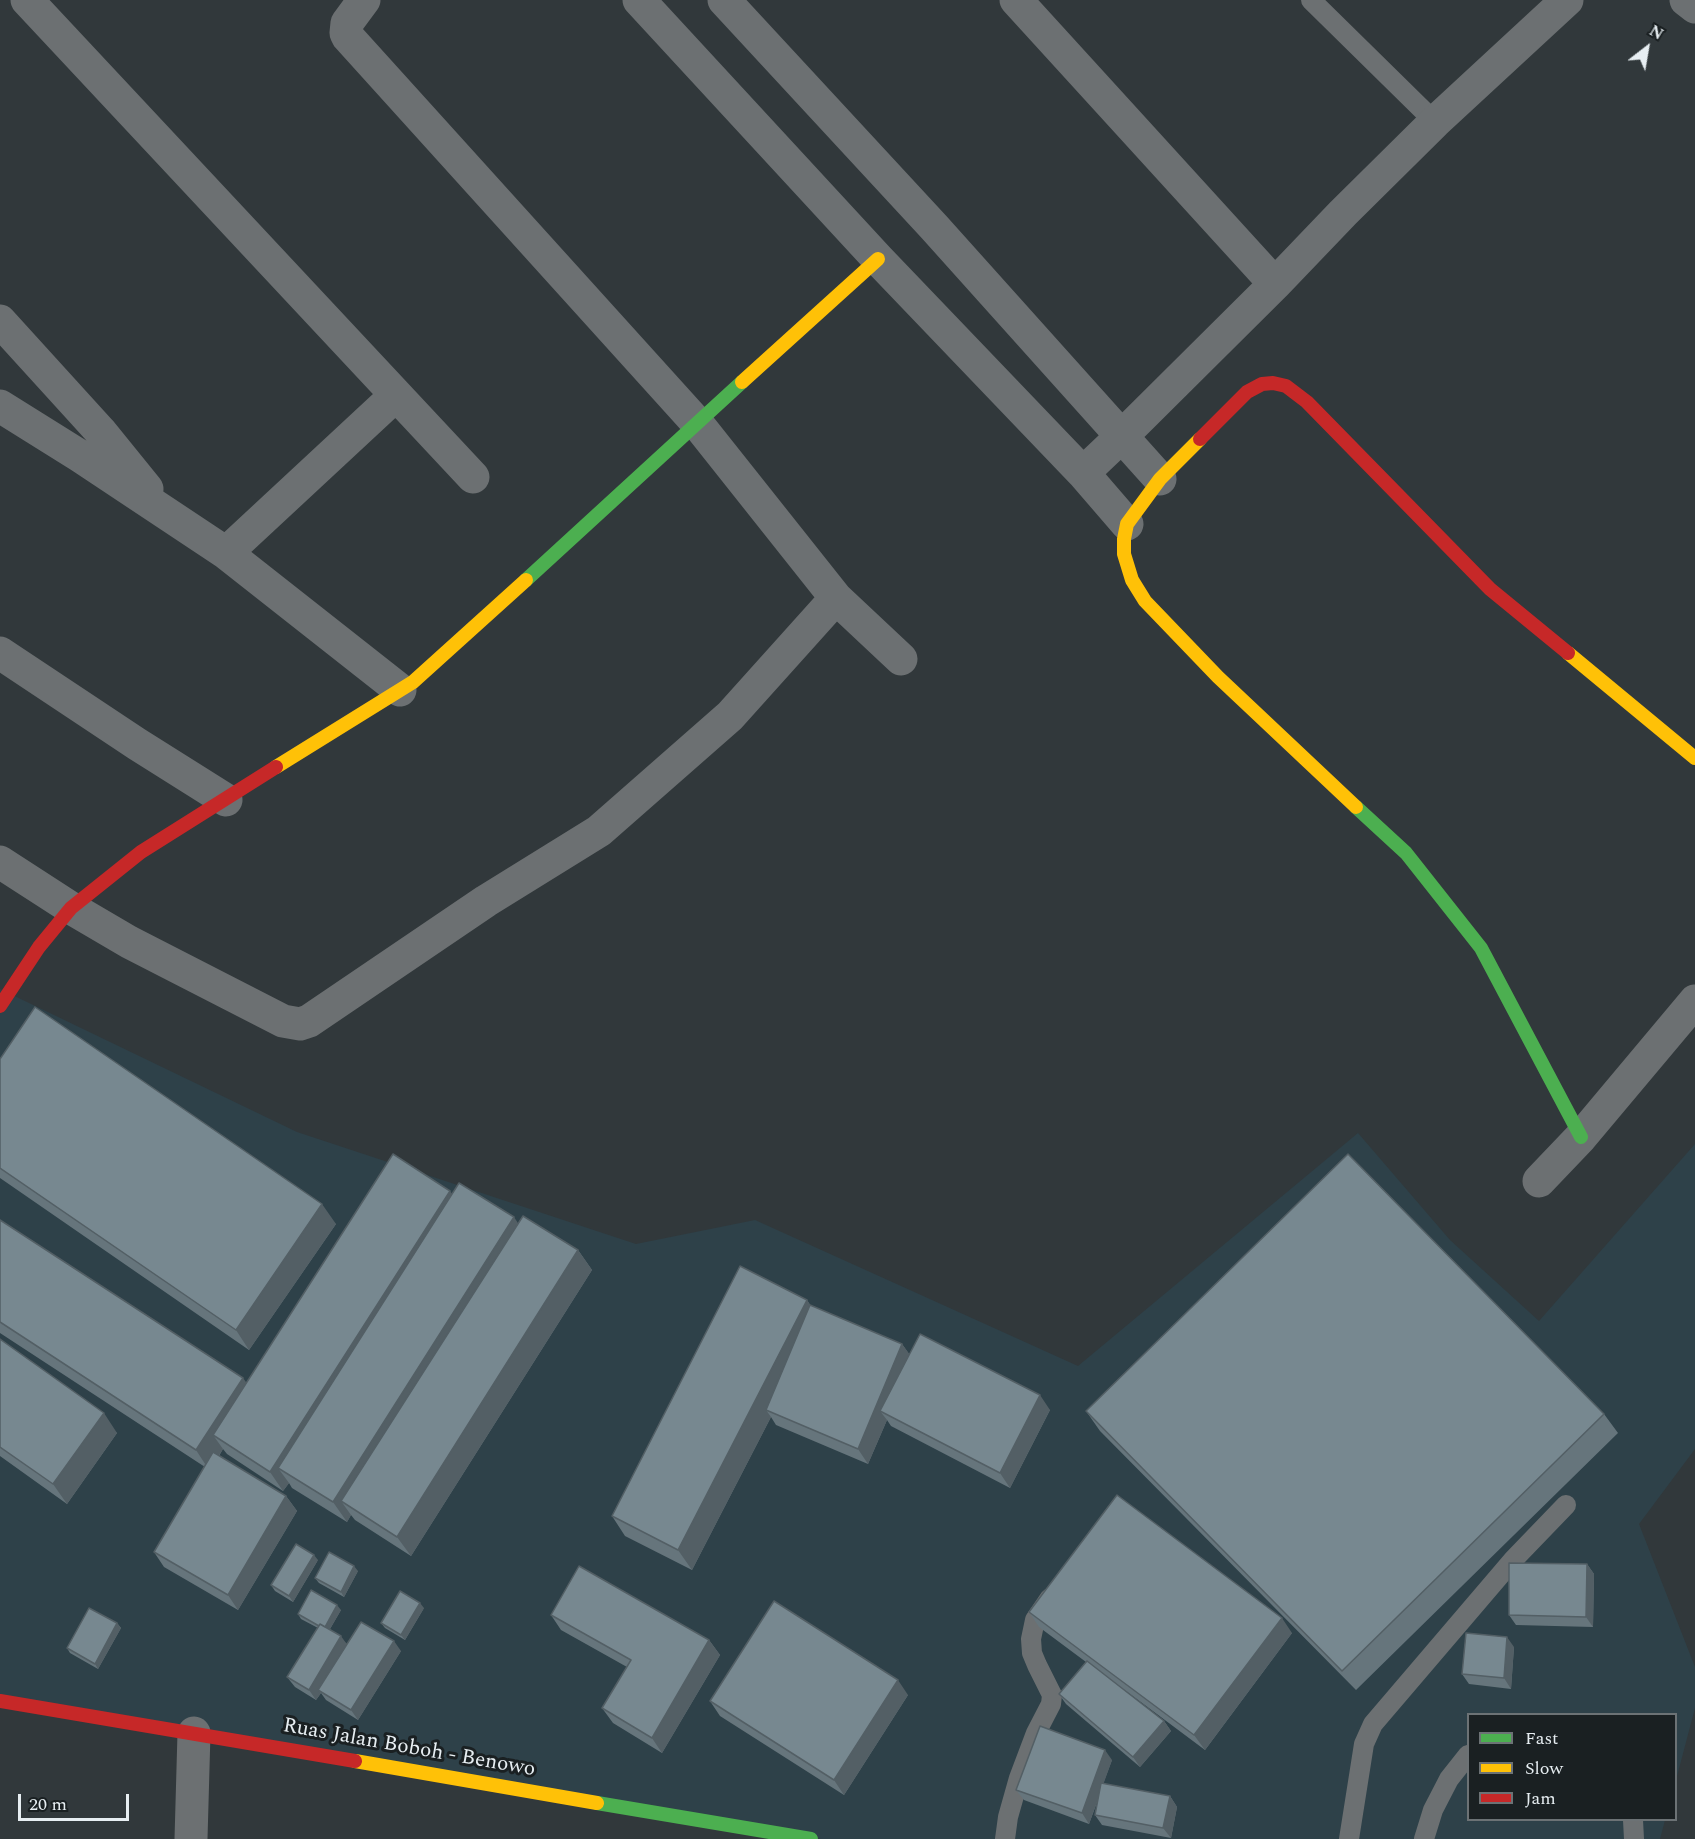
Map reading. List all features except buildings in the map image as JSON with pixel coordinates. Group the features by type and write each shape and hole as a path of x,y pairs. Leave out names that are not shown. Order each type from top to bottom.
{"street":[{"path":"27,0 473,477"},
{"path":"364,0 347,23 348,37 697,423 836,598 901,659"},
{"path":"639,0 878,259 1083,473 1127,524"},
{"path":"724,0 934,227 1160,479"},
{"path":"1016,0 1275,284"},
{"path":"1083,473 1435,122 1567,0"},
{"path":"1686,0 1695,7"},
{"path":"0,1006 39,947 71,908 141,852 400,690 421,674 878,259"},
{"path":"0,321 100,431 168,514"},
{"path":"1581,1137 1481,948 1406,853 1302,759 1145,601 1132,580 1124,554 1127,524 1160,479 1247,392 1262,384 1273,383 1286,386 1306,402 1490,589 1695,758"},
{"path":"226,553 396,395"},
{"path":"0,406 226,553 400,690"},
{"path":"0,862 129,942 283,1021 292,1024 309,1021 486,900 599,831 730,716 836,598"},
{"path":"0,652 137,744 226,800"},
{"path":"1539,1181 1581,1137 1695,1001"},
{"name":"Ruas Jalan Boboh - Benowo","path":"0,1701 811,1839"},
{"path":"191,1839 194,1733"}],"lane":[{"path":"1311,0 1435,122"},
{"path":"1349,1839 1364,1744 1373,1724 1506,1568 1566,1505"},
{"path":"1005,1839 1008,1817 1019,1778 1052,1698 1032,1653 1031,1639 1035,1620 1064,1578"},
{"path":"1424,1839 1433,1810 1449,1779 1467,1756"},
{"path":"1633,1821 1634,1839"}],"shaded area":[{"path":"0,989 297,1132 636,1244 755,1220 1078,1366 1358,1133 1450,1240 1539,1321 1695,1144 1695,1449 1639,1524 1695,1667 1695,1708 1677,1776 1677,1713 1467,1713 1467,1821 1665,1821 1660,1839 821,1839 0,1701"}],"traffic: fast":[{"path":"526,580 742,382"},
{"path":"1356,807 1406,853 1481,948 1581,1137"},
{"path":"597,1803 811,1839"}],"traffic: slow":[{"path":"742,382 878,259"},
{"path":"1200,439 1160,479 1127,524 1124,554 1132,580 1145,601 1218,677 1356,807"},
{"path":"276,767 413,682 526,580"},
{"path":"1568,653 1695,758"},
{"path":"355,1761 597,1803"}],"traffic: jam":[{"path":"1200,439 1247,392 1262,384 1273,383 1286,386 1307,402 1490,589 1568,653"},
{"path":"0,1006 39,947 71,908 141,852 276,767"},
{"path":"0,1701 355,1761"}]}
